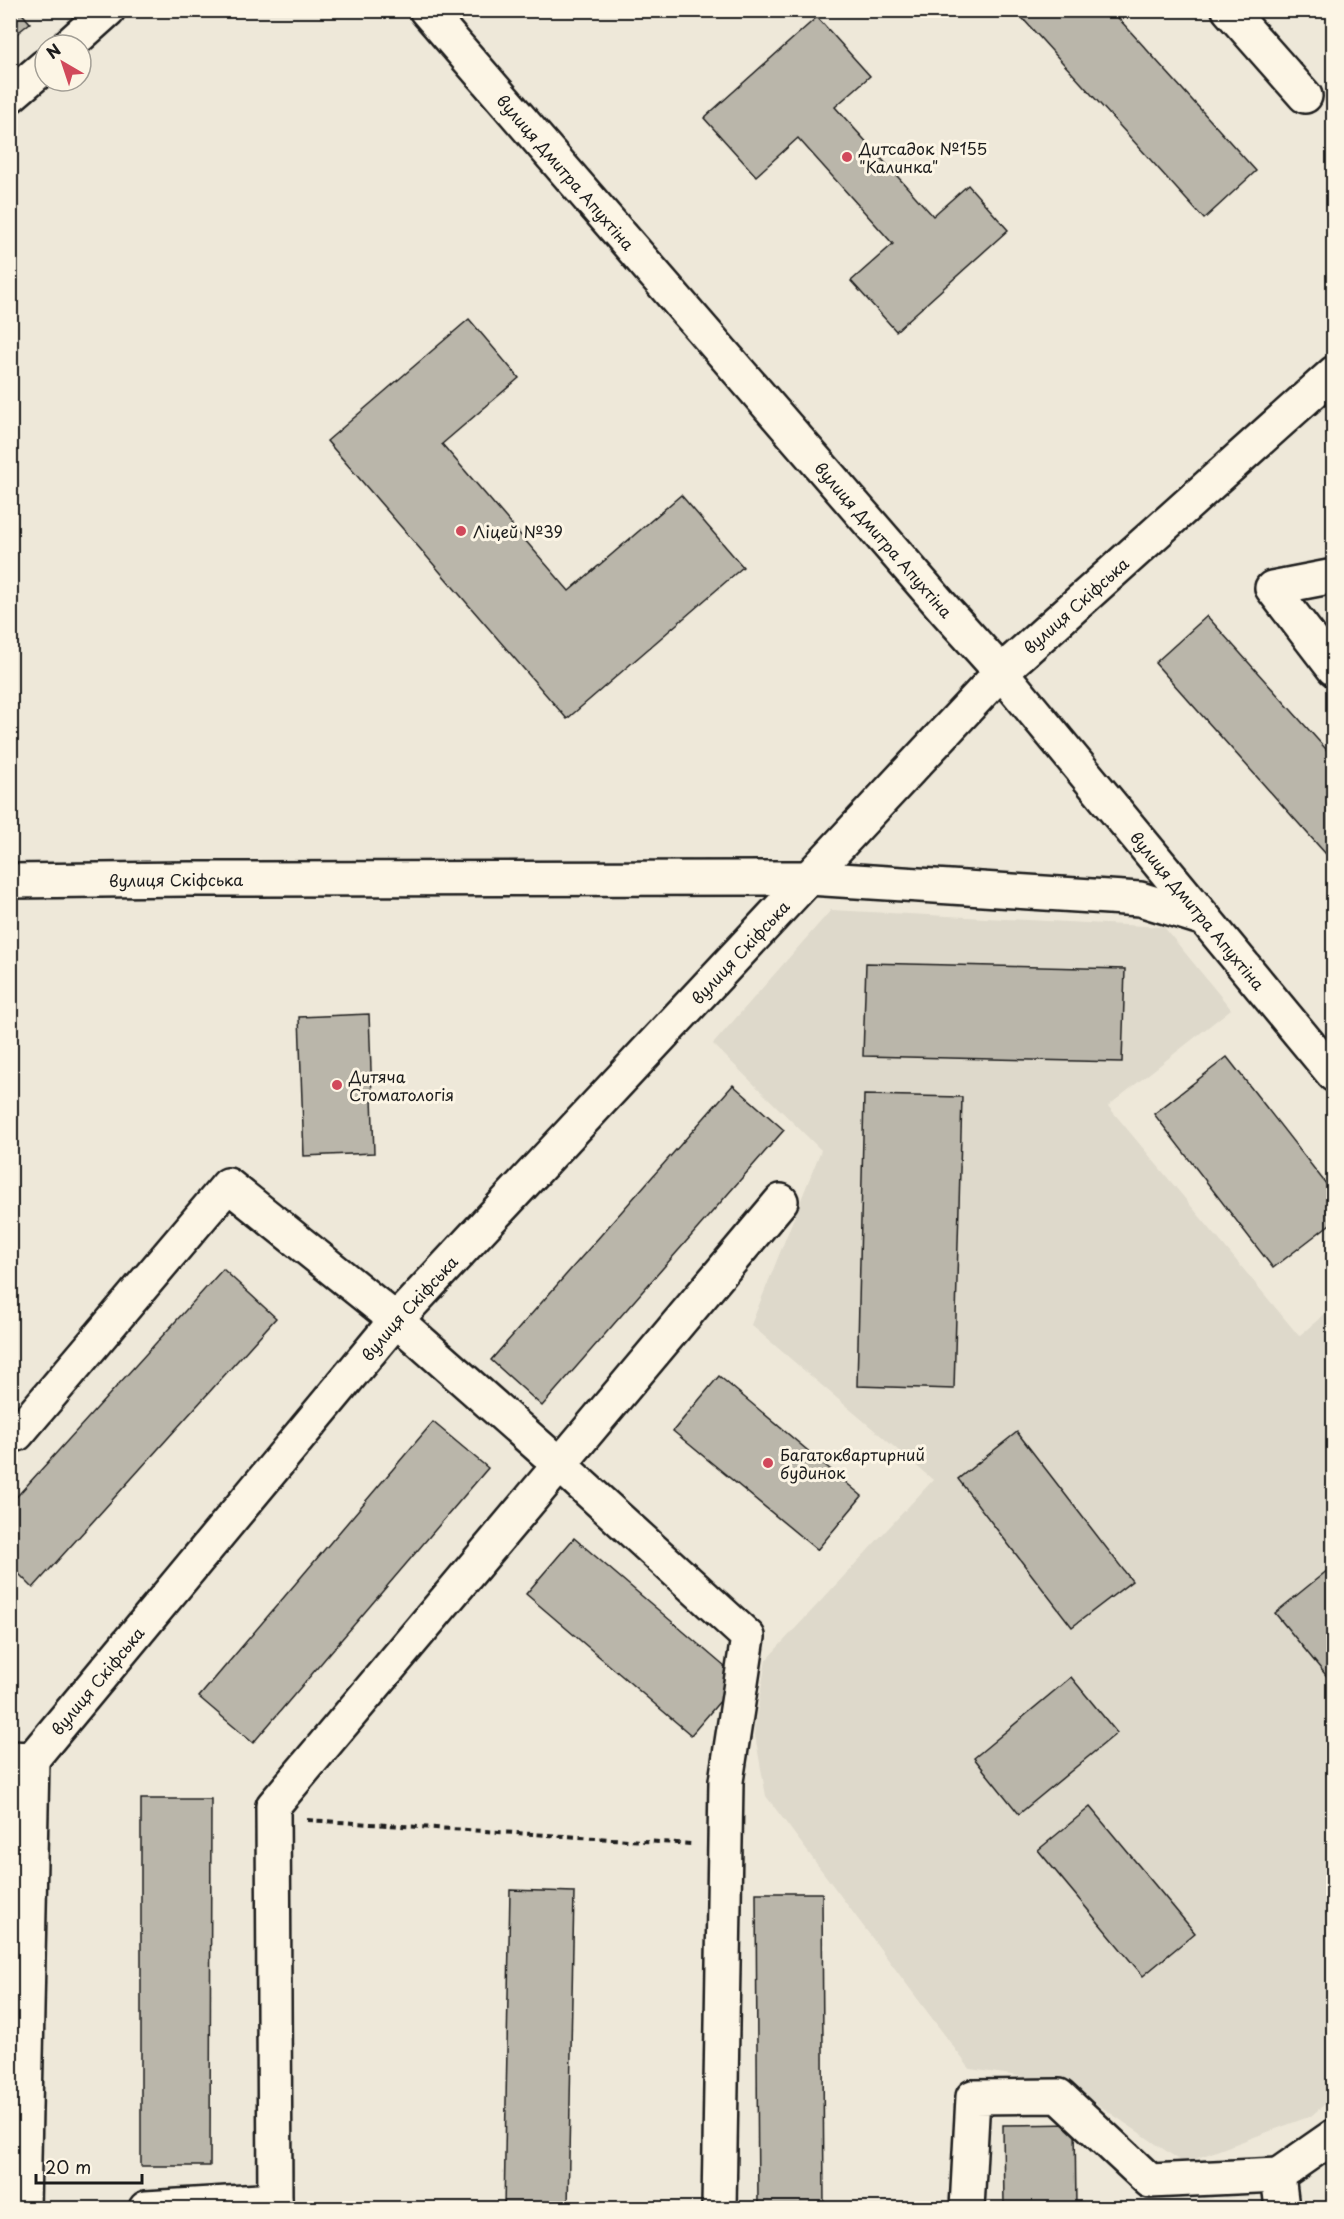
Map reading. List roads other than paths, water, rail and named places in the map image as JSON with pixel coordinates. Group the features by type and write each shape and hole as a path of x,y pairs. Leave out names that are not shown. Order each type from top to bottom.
{"street":[{"path":"82,33 108,10"},
{"name":"вулиця Дмитра Апухтіна","path":"426,10 1001,672 1334,1075"},
{"path":"1228,10 1305,96"},
{"path":"10,96 33,76"},
{"name":"вулиця Скіфська","path":"21,1759 396,1320 1001,672 1334,373"},
{"path":"1334,576 1272,588 1334,669"},
{"name":"вулиця Скіфська","path":"10,881 809,878 1140,899 1205,920"},
{"path":"10,1434 17,1434 228,1185 396,1320 748,1636 726,1781 718,2208"},
{"path":"146,2208 275,2204 273,1806 782,1201"},
{"path":"21,1759 23,2208"},
{"path":"967,2208 973,2097 1059,2096 1150,2181 1278,2175 1334,2136"},
{"path":"1278,2175 1282,2208"}],"place":[{"name":"Дитсадок №155 \"Калинка\"","path":"847,157"},
{"name":"Ліцей №39","path":"461,531"},
{"name":"Дитяча Стоматологія","path":"337,1085"},
{"name":"Багатоквартирний будинок","path":"768,1463"}]}
